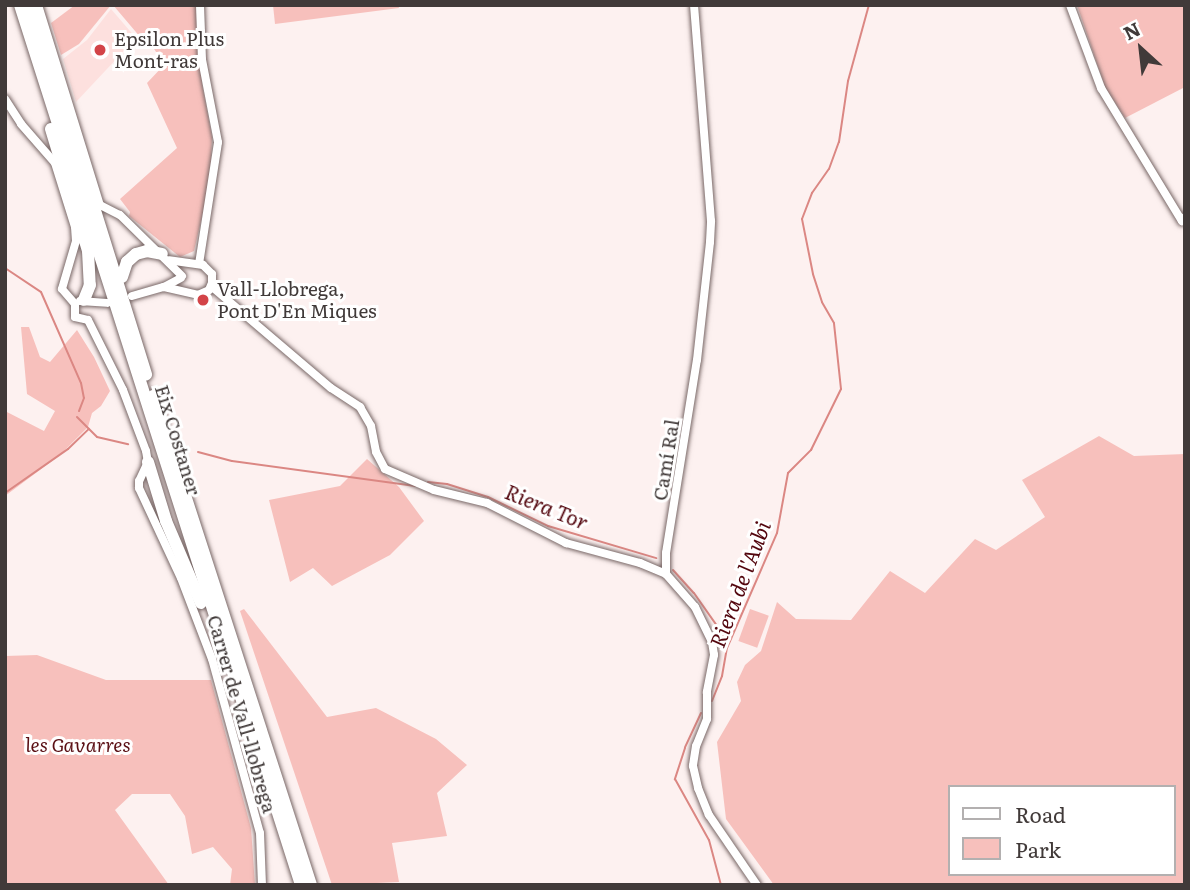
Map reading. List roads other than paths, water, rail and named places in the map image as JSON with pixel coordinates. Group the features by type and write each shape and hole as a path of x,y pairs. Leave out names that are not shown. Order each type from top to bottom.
{"highway":[{"path":"12,5 83,229 91,269 90,285 83,302"},
{"name":"Eix Costaner","path":"20,5 301,885"},
{"path":"31,5 149,383 311,885"},
{"path":"100,205 122,277 149,383"},
{"path":"122,277 127,262 136,254 148,251 166,257"},
{"path":"148,462 166,521 208,618 229,678 237,690"}],"street":[{"path":"38,5 100,205 120,215 166,257 182,277 187,291"},
{"path":"132,296 164,287 182,277 195,264 218,142 202,60 200,5"},
{"name":"Camí Ral","path":"666,575 666,553 697,360 710,242 694,5"},
{"path":"1070,5 1101,88 1182,221 1185,217"},
{"path":"5,99 21,124 55,163 75,227 76,241 62,289 83,302 128,402 148,462 139,481"},
{"path":"164,287 201,294 211,286 212,274 195,264 166,257"},
{"path":"211,286 331,388 360,407 371,426 376,452 385,469 434,490 487,503 566,543 640,563 666,575 695,607 712,642 714,655 706,692 707,719 696,746 693,766 698,788 709,816 757,885"},
{"path":"83,302 107,303 91,316 75,317 83,302"},
{"path":"139,481 148,477 153,479"},
{"name":"Carrer de Vall-llobrega","path":"139,481 139,488 191,601 215,667 260,833 262,885"}],"waterway":[{"name":"Riera de l'Aubi","path":"712,701 722,676 727,648 777,533 788,473 811,450 841,389 834,323 822,302 813,274 802,219 812,193 829,169 839,142 848,81 869,5"},
{"name":"Riera Tor","path":"5,268 41,292 81,383 84,398 79,411"},
{"name":"Riera Tor","path":"77,417 97,437 128,444"},
{"path":"5,493 68,449 89,429"},
{"name":"Riera Tor","path":"198,452 232,461 415,486"},
{"name":"Riera Tor","path":"428,482 447,484 488,497 548,526 656,558"},
{"name":"Riera Tor","path":"673,570 694,593 722,633 726,646"},
{"name":"Riera de l'Aubi","path":"701,713 675,779 709,840 721,885"}],"place":[{"name":"Epsilon Plus Mont-ras","path":"100,50"},
{"name":"Vall-Llobrega, Pont D'En Miques","path":"203,300"}],"park label":[{"name":"les Gavarres","path":"78,745"}]}
